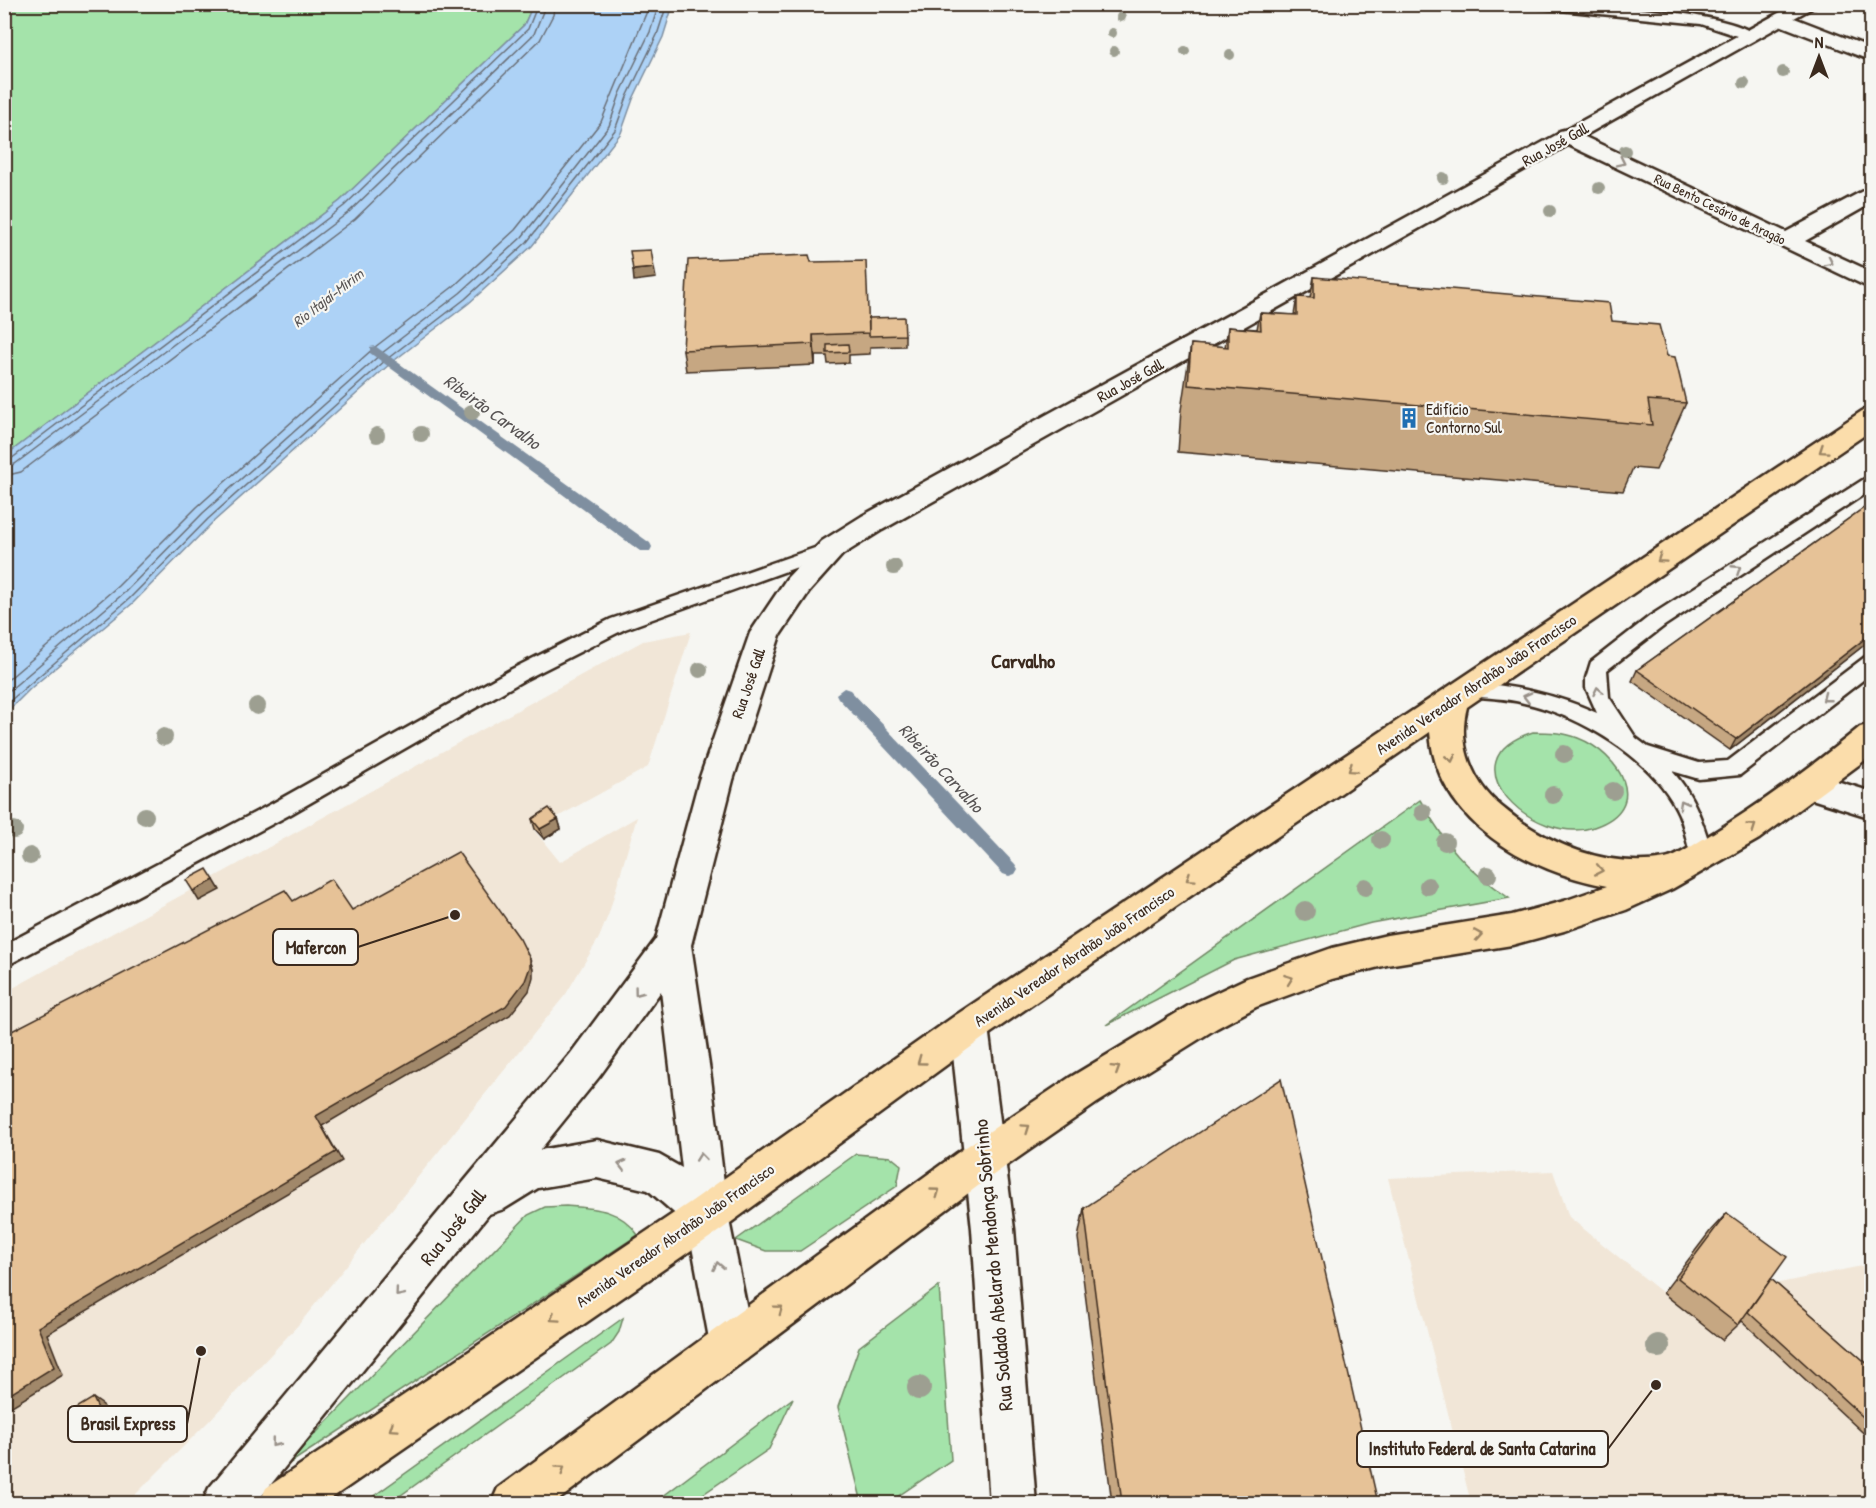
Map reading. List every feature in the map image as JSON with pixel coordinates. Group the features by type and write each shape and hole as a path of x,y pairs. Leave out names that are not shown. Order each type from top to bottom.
{"main road":[{"name":"Rua José Gall","path":"225,1503 585,1065 673,945 716,780 765,633 798,585 832,548 872,523 1568,136 1785,20 1810,4"},
{"path":"1785,20 1872,55"},
{"name":"Rua Bento Cesário de Aragão","path":"1568,136 1872,282"},
{"path":"1787,241 1872,193"},
{"name":"Avenida Vereador Abrahão João Francisco","path":"282,1503 706,1215 969,1027 1872,417"},
{"path":"1461,694 1446,734 1455,772 1480,809 1521,842 1572,865 1627,876 1690,865"},
{"path":"514,1503 985,1156 1066,1100 1191,1023 1243,996 1311,971 1382,951 1511,930 1578,912 1690,865 1811,786 1872,736"},
{"path":"1811,786 1872,805"},
{"name":"Rua José Gall","path":"673,945 692,1078 706,1215 732,1344"},
{"name":"Rua Soldado Abelardo Mendonça Sobrinho","path":"969,1027 993,1228 1013,1503"},
{"path":"470,1207 531,1170 597,1159 659,1174 706,1215"}],"lane":[{"path":"1540,4 1703,20 1752,38"},
{"path":"1690,865 1684,803 1635,747 1599,700 1596,675 1598,667 1657,621 1872,480"},
{"path":"4,957 281,809 517,675 618,624 832,548"},
{"path":"1461,694 1524,695 1578,712 1635,747 1699,771 1733,769 1872,662"}],"shaded area":[{"path":"691,632 648,767 534,830 560,862 637,817 609,913 599,938 566,994 300,1323 209,1421 127,1503 5,1503 4,993 643,641"},
{"path":"1553,1171 1569,1217 1663,1293 1711,1230 1770,1273 1770,1285 1871,1264 1871,1503 1471,1503 1388,1178"}],"green space":[{"path":"5,5 533,5 524,25 340,201 5,456"},
{"path":"1533,732 1572,736 1593,746 1606,756 1617,768 1624,781 1626,794 1622,807 1612,818 1594,827 1571,830 1547,825 1525,813 1507,798 1497,780 1496,762 1507,745"},
{"path":"1420,800 1458,855 1468,866 1509,898 1371,923 1234,960 1106,1025"},
{"path":"856,1154 891,1157 901,1165 897,1186 800,1251 766,1251 736,1240"},
{"path":"566,1206 597,1209 615,1215 631,1226 638,1235 281,1469 528,1215 545,1207"},
{"path":"939,1286 951,1460 888,1503 862,1503 838,1407 859,1347"},
{"path":"623,1318 619,1332 611,1344 390,1503 364,1503"},
{"path":"793,1398 769,1449 690,1503 654,1503"}],"water":[{"name":"Rio Itajaí-Mirim","path":"533,5 673,5 663,37 633,99 621,133 532,246 469,303 391,363 212,523 133,603 31,688 5,714 5,456 340,201 524,25"}],"building":[{"path":"651,250 654,268 633,270 630,251"},
{"path":"809,255 811,262 866,261 869,333 813,335 813,344 683,350 688,260"},
{"path":"1314,277 1609,303 1612,321 1659,325 1667,356 1675,357 1686,403 1648,400 1652,425 1188,385 1191,344 1228,347 1228,327 1261,330 1260,313 1297,315 1297,297 1314,298"},
{"path":"904,317 905,335 869,336 869,318"},
{"path":"848,344 849,352 827,353 827,345"},
{"path":"1872,502 1872,633 1736,739 1637,670"},
{"path":"549,808 558,819 540,829 532,819"},
{"path":"458,852 520,939 530,959 525,981 506,1006 316,1116 336,1152 38,1327 54,1367 4,1398 4,1035 285,890 293,901 331,879 352,910"},
{"path":"207,869 214,880 193,891 186,880"},
{"path":"1281,1079 1378,1503 1122,1503 1084,1208"},
{"path":"1727,1213 1787,1257 1738,1325 1678,1278"},
{"path":"1771,1279 1872,1368 1872,1425 1748,1312"},
{"path":"93,1398 103,1419 79,1435 70,1412"}],"waterway":[{"name":"Ribeirão Carvalho","path":"375,350 645,547"},
{"name":"Ribeirão Carvalho","path":"844,694 1009,869"}],"place":[{"name":"Edifício Contorno Sul","path":"1409,418"},
{"name":"Mafercon","path":"455,915"},
{"name":"Brasil Express","path":"201,1351"},
{"name":"Instituto Federal de Santa Catarina","path":"1656,1385"}],"district":[{"name":"Carvalho","path":"1023,661"}]}
